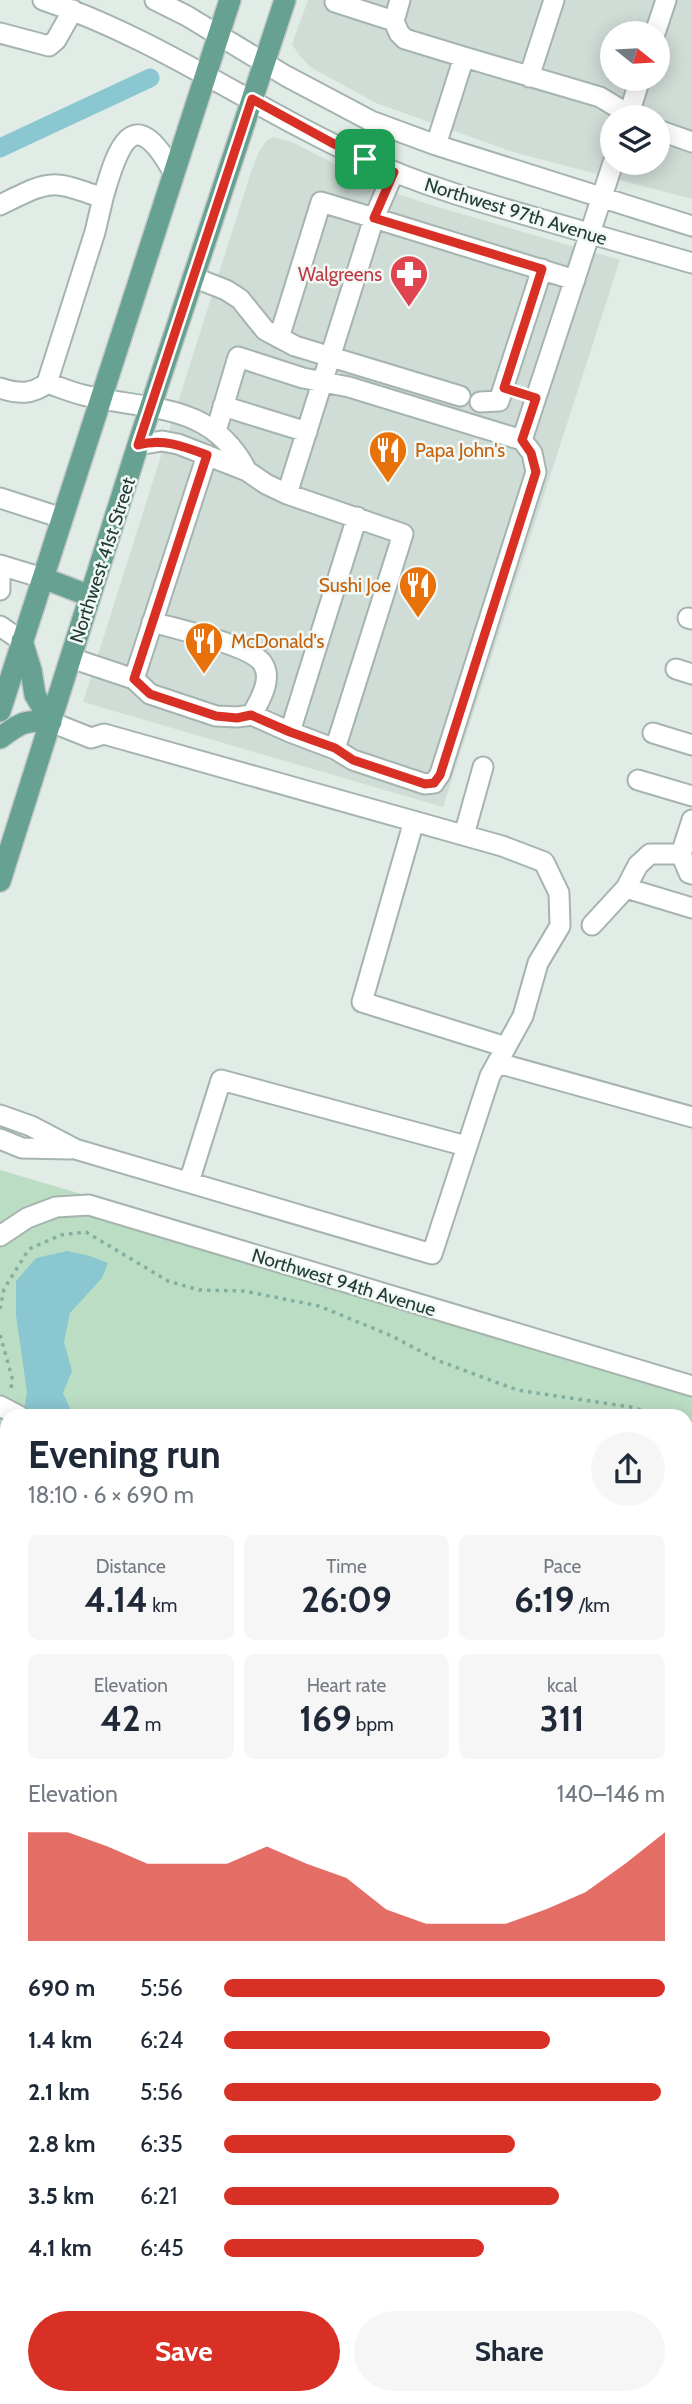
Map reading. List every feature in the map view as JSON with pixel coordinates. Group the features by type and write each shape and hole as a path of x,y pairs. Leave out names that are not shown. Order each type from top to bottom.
{"main road":[{"path":"0,711 6,677 22,641 43,578 230,0"},
{"name":"Northwest 41st Street","path":"0,881 150,407 285,0"},
{"path":"43,578 90,596"},
{"path":"22,641 35,695 51,722"},
{"path":"0,738 25,722 51,722"}],"street":[{"name":"Northwest 97th Avenue","path":"43,0 73,10 206,74 334,144 394,172 458,195 692,263"},
{"name":"Northwest 97th Avenue","path":"155,0 371,121 436,145 692,226"},
{"path":"336,0 335,2 394,21"},
{"path":"400,0 394,21 405,39 600,97 613,105"},
{"path":"529,77 554,0"},
{"path":"659,21 666,0"},
{"path":"0,33 49,46 56,40 73,10"},
{"path":"436,145 464,57"},
{"path":"670,134 692,142"},
{"path":"0,388 25,393 38,390 47,383 95,232 115,157 123,141 139,136 148,140 161,152 173,172"},
{"path":"288,494 374,218 394,172"},
{"path":"522,440 609,175"},
{"path":"0,205 48,183 63,184 103,198"},
{"path":"279,338 321,202 575,280"},
{"path":"480,402 499,401 542,269"},
{"path":"193,277 226,290 240,299 256,321 279,338 330,358 460,396"},
{"path":"71,658 134,679 150,694 216,716 237,718 251,715 335,748 353,760 425,784 434,783 440,775 536,472 531,453 522,440 349,387 239,357 216,431"},
{"path":"47,383 199,420 236,449 247,471"},
{"path":"504,388 536,398"},
{"path":"223,406 307,432"},
{"path":"138,445 162,441 178,444 247,471 288,494 403,534 335,748"},
{"path":"134,679 207,455"},
{"path":"0,498 62,519"},
{"path":"290,732 357,517"},
{"path":"0,565 43,578"},
{"path":"0,575 0,590"},
{"path":"152,622 250,651 263,664 267,678 261,698 251,715"},
{"path":"0,626 22,641"},
{"path":"0,1115 31,1126 75,1149 432,1254 491,1076 523,1016 538,963 561,926 559,893 544,862 502,846 104,734 91,738 51,722"},
{"path":"653,733 692,745"},
{"path":"464,835 483,767"},
{"path":"638,780 692,796"},
{"path":"692,820 681,854 689,873 692,874"},
{"path":"414,821 362,1002 502,1055 692,1117"},
{"path":"592,925 626,888 638,865 650,854 681,854"},
{"path":"626,888 692,908"},
{"path":"189,1182 221,1080 466,1146"},
{"path":"0,1139 22,1147 75,1149"},
{"name":"Northwest 94th Avenue","path":"0,1236 27,1218 56,1206 89,1205 692,1386"}],"path":[{"path":"0,1309 4,1289 29,1249 61,1236 86,1232 168,1282 199,1290 244,1291 319,1306 392,1336 439,1361 517,1390 638,1409"},
{"path":"0,1335 12,1377 10,1409"}],"shaded area":[{"path":"308,0 692,0 692,199 601,175 670,175 670,105 600,105 600,175 513,152 376,103 310,67 292,44"},
{"path":"274,137 292,142 381,188 620,260 443,807 83,702 251,172 266,141"}],"green space":[{"path":"0,1170 692,1374 692,1409 0,1409"}],"water":[{"path":"67,1251 108,1263 102,1278 70,1313 64,1342 72,1371 63,1393 70,1409 24,1409 27,1392 16,1315 16,1281 36,1258"}],"waterway":[{"path":"0,148 150,78"}],"place":[{"name":"Walgreens","path":"409,308"},
{"name":"Papa John's","path":"388,484"},
{"name":"Sushi Joe","path":"418,619"},
{"name":"McDonald's","path":"204,675"}],"route":[{"path":"252,99 365,159 394,172 374,218 542,269 504,388 536,398 522,440 531,453 536,472 440,775 434,783 425,784 353,760 335,748 251,715 237,718 216,716 150,694 134,679 207,455 162,441 138,445 252,99"}]}
